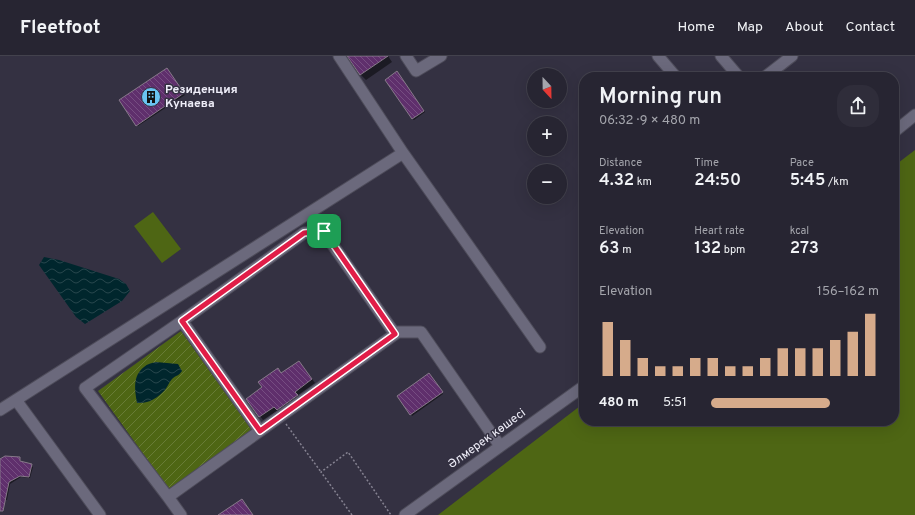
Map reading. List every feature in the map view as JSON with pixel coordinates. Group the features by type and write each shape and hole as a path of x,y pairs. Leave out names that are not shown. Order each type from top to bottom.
{"street":[{"path":"340,56 403,153 540,347"},
{"path":"406,56 416,71 441,56"},
{"path":"658,56 672,72"},
{"path":"721,56 735,72"},
{"path":"771,72 792,56"},
{"path":"899,128 915,115"},
{"path":"0,410 403,153"},
{"path":"181,515 85,388 182,321 304,233 324,231 395,334"},
{"path":"182,321 260,431"},
{"path":"168,497 398,332 421,332 500,446"},
{"name":"Әлмерек көшесі","path":"405,515 579,390"},
{"path":"16,400 100,515"}],"path":[{"path":"280,416 352,515"},
{"path":"321,472 348,452 391,515"}],"green space":[{"path":"915,150 915,515 438,515 579,407 579,426 899,426 899,162"},
{"path":"153,212 181,249 162,263 134,226"},
{"path":"181,331 253,431 170,491 98,391"}],"water":[{"path":"44,257 59,260 119,279 126,284 130,291 122,301 85,324 76,317 39,265"},
{"path":"156,362 178,364 182,371 170,381 165,390 156,398 145,403 137,403 135,384 136,379 140,371 145,366"}],"building":[{"path":"347,56 388,56 360,75"},
{"name":"Резиденция Кунаева","path":"167,68 184,93 136,126 119,100"},
{"path":"397,71 424,111 412,119 385,80"},
{"path":"299,361 312,379 295,392 298,395 277,410 274,407 259,417 246,399 262,387 258,382 278,368 281,373"},
{"path":"429,373 443,392 410,415 397,396"},
{"path":"5,456 20,457 20,461 32,464 29,477 20,476 9,482 3,511 0,511 0,459"},
{"path":"242,499 253,515 218,515"}],"place":[{"name":"Резиденция Кунаева","path":"151,97"}],"route":[{"path":"324,231 395,334 260,431 182,321 304,233 324,231"}]}
